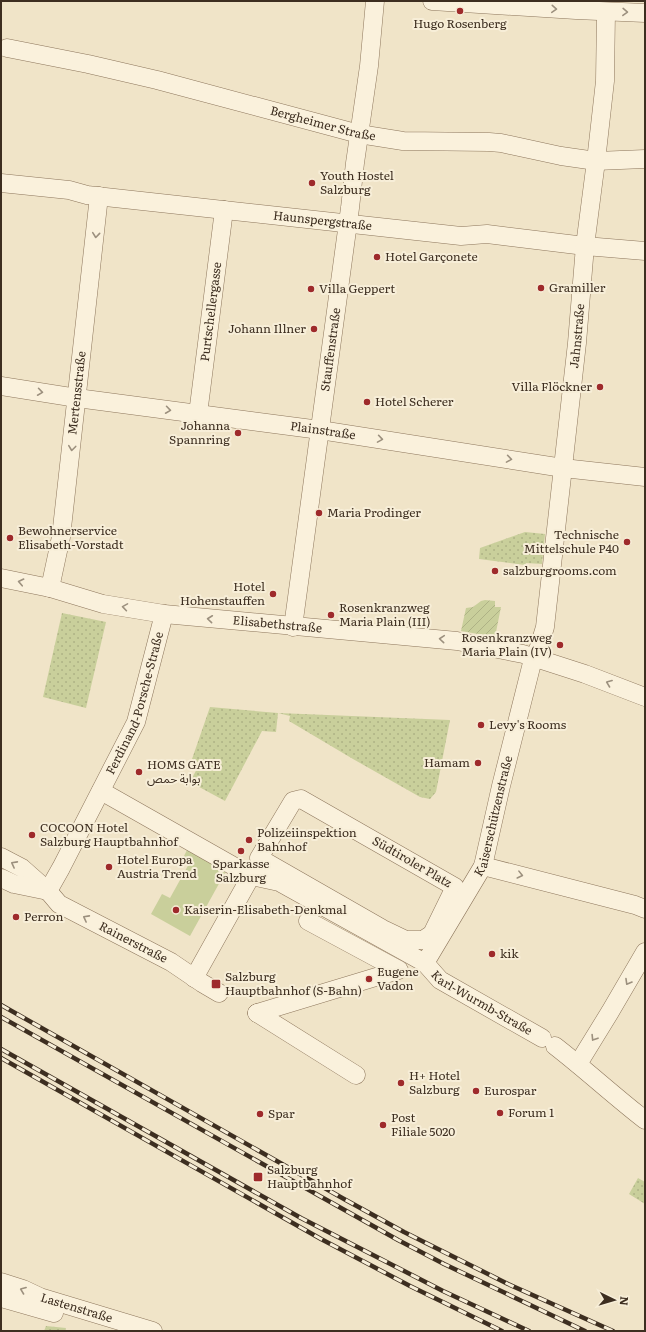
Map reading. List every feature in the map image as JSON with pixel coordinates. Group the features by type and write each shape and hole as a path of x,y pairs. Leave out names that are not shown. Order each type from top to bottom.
{"street":[{"name":"Stauffenstraße","path":"293,626 348,224 375,1"},
{"path":"432,1 645,13"},
{"name":"Jahnstraße","path":"535,658 545,627 572,372 577,343 585,246 605,76 606,12"},
{"name":"Bergheimer Straße","path":"7,48 88,64 157,80 359,134 403,141 501,143 561,156 596,161 645,159"},
{"name":"Haunspergstraße","path":"1,183 69,190 86,195 461,236 487,234 585,246 645,251"},
{"name":"Mertensstraße","path":"50,588 61,536 100,196"},
{"name":"Purtschellergasse","path":"198,414 224,210"},
{"name":"Plainstraße","path":"1,386 77,398 320,430 563,468 645,477"},
{"name":"Elisabethstraße","path":"1,578 50,588 103,604 164,614 449,639 523,654 585,674 645,697"},
{"name":"Ferdinand-Porsche-Straße","path":"48,891 136,722 164,614"},
{"name":"Kaiserschützenstraße","path":"425,963 483,866 500,786 532,663 535,658"},
{"path":"101,791 251,876 279,882 425,963"},
{"name":"Südtiroler Platz","path":"301,799 455,887 432,934 424,940 406,940 383,929 259,858 293,801 301,799"},
{"name":"Rainerstraße","path":"1,857 22,868 48,891 59,904 171,962 219,993"},
{"path":"483,866 636,905 645,909"},
{"path":"194,978 251,876"},
{"path":"1,878 14,884 48,891"},
{"path":"308,921 399,970 258,1013 356,1075"},
{"path":"578,1064 645,952"},
{"name":"Karl-Wurmb-Straße","path":"425,963 440,980 548,1042 578,1064 645,1120"},
{"name":"Lastenstraße","path":"1,1282 23,1289 40,1297 153,1331"},
{"name":"Lastenstraße","path":"1,1298 53,1312 113,1331"}],"green space":[{"path":"525,532 545,534 542,564 526,563 525,565 479,559 480,548"},
{"path":"485,600 495,601 495,607 501,607 495,637 461,631 466,608 473,607"},
{"path":"62,613 106,622 86,708 43,697"},
{"path":"210,707 278,713 276,732 262,731 225,801 190,782 200,763 192,759"},
{"path":"278,713 450,720 436,792 430,799 420,797 289,721 290,716"},
{"path":"187,850 226,871 190,936 151,914 162,894 170,898 190,862 183,858"},
{"path":"638,1178 645,1182 645,1204 629,1194"},
{"path":"46,1326 66,1328 65,1331 44,1331"}],"railway":[{"path":"1,1005 404,1232 508,1284 613,1331"},
{"path":"1,1017 398,1240 444,1264 585,1331"},
{"path":"1,1049 301,1218 443,1291 529,1331"},
{"path":"1,1058 321,1239 410,1286 502,1331"}],"place":[{"name":"Hugo Rosenberg","path":"460,11"},
{"name":"Youth Hostel Salzburg","path":"312,183"},
{"name":"Hotel Garçonete","path":"377,257"},
{"name":"Gramiller","path":"541,288"},
{"name":"Villa Geppert","path":"311,289"},
{"name":"Johann Illner","path":"314,329"},
{"name":"Villa Flöckner","path":"600,387"},
{"name":"Hotel Scherer","path":"367,402"},
{"name":"Johanna Spannring","path":"238,433"},
{"name":"Maria Prodinger","path":"319,513"},
{"name":"Bewohnerservice Elisabeth-Vorstadt","path":"10,538"},
{"name":"Technische Mittelschule P40","path":"627,542"},
{"name":"salzburgrooms.com","path":"495,571"},
{"name":"Hotel Hohenstauffen","path":"273,594"},
{"name":"Rosenkranzweg Maria Plain (III)","path":"331,615"},
{"name":"Rosenkranzweg Maria Plain (IV)","path":"560,645"},
{"name":"Levy's Rooms","path":"481,725"},
{"name":"Hamam","path":"478,763"},
{"name":"HOMS GATE بوابة حمص","path":"139,772"},
{"name":"COCOON Hotel Salzburg Hauptbahnhof","path":"32,835"},
{"name":"Polizeiinspektion Bahnhof","path":"249,840"},
{"name":"Sparkasse Salzburg","path":"241,851"},
{"name":"Hotel Europa Austria Trend","path":"109,867"},
{"name":"Kaiserin-Elisabeth-Denkmal","path":"176,910"},
{"name":"Perron","path":"16,917"},
{"name":"kik","path":"492,954"},
{"name":"Eugene Vadon","path":"369,979"},
{"name":"Salzburg Hauptbahnhof (S-Bahn)","path":"216,984"},
{"name":"H+ Hotel Salzburg","path":"401,1083"},
{"name":"Eurospar","path":"476,1091"},
{"name":"Forum 1","path":"500,1113"},
{"name":"Spar","path":"260,1114"},
{"name":"Post Filiale 5020","path":"383,1125"},
{"name":"Salzburg Hauptbahnhof","path":"258,1177"}]}
